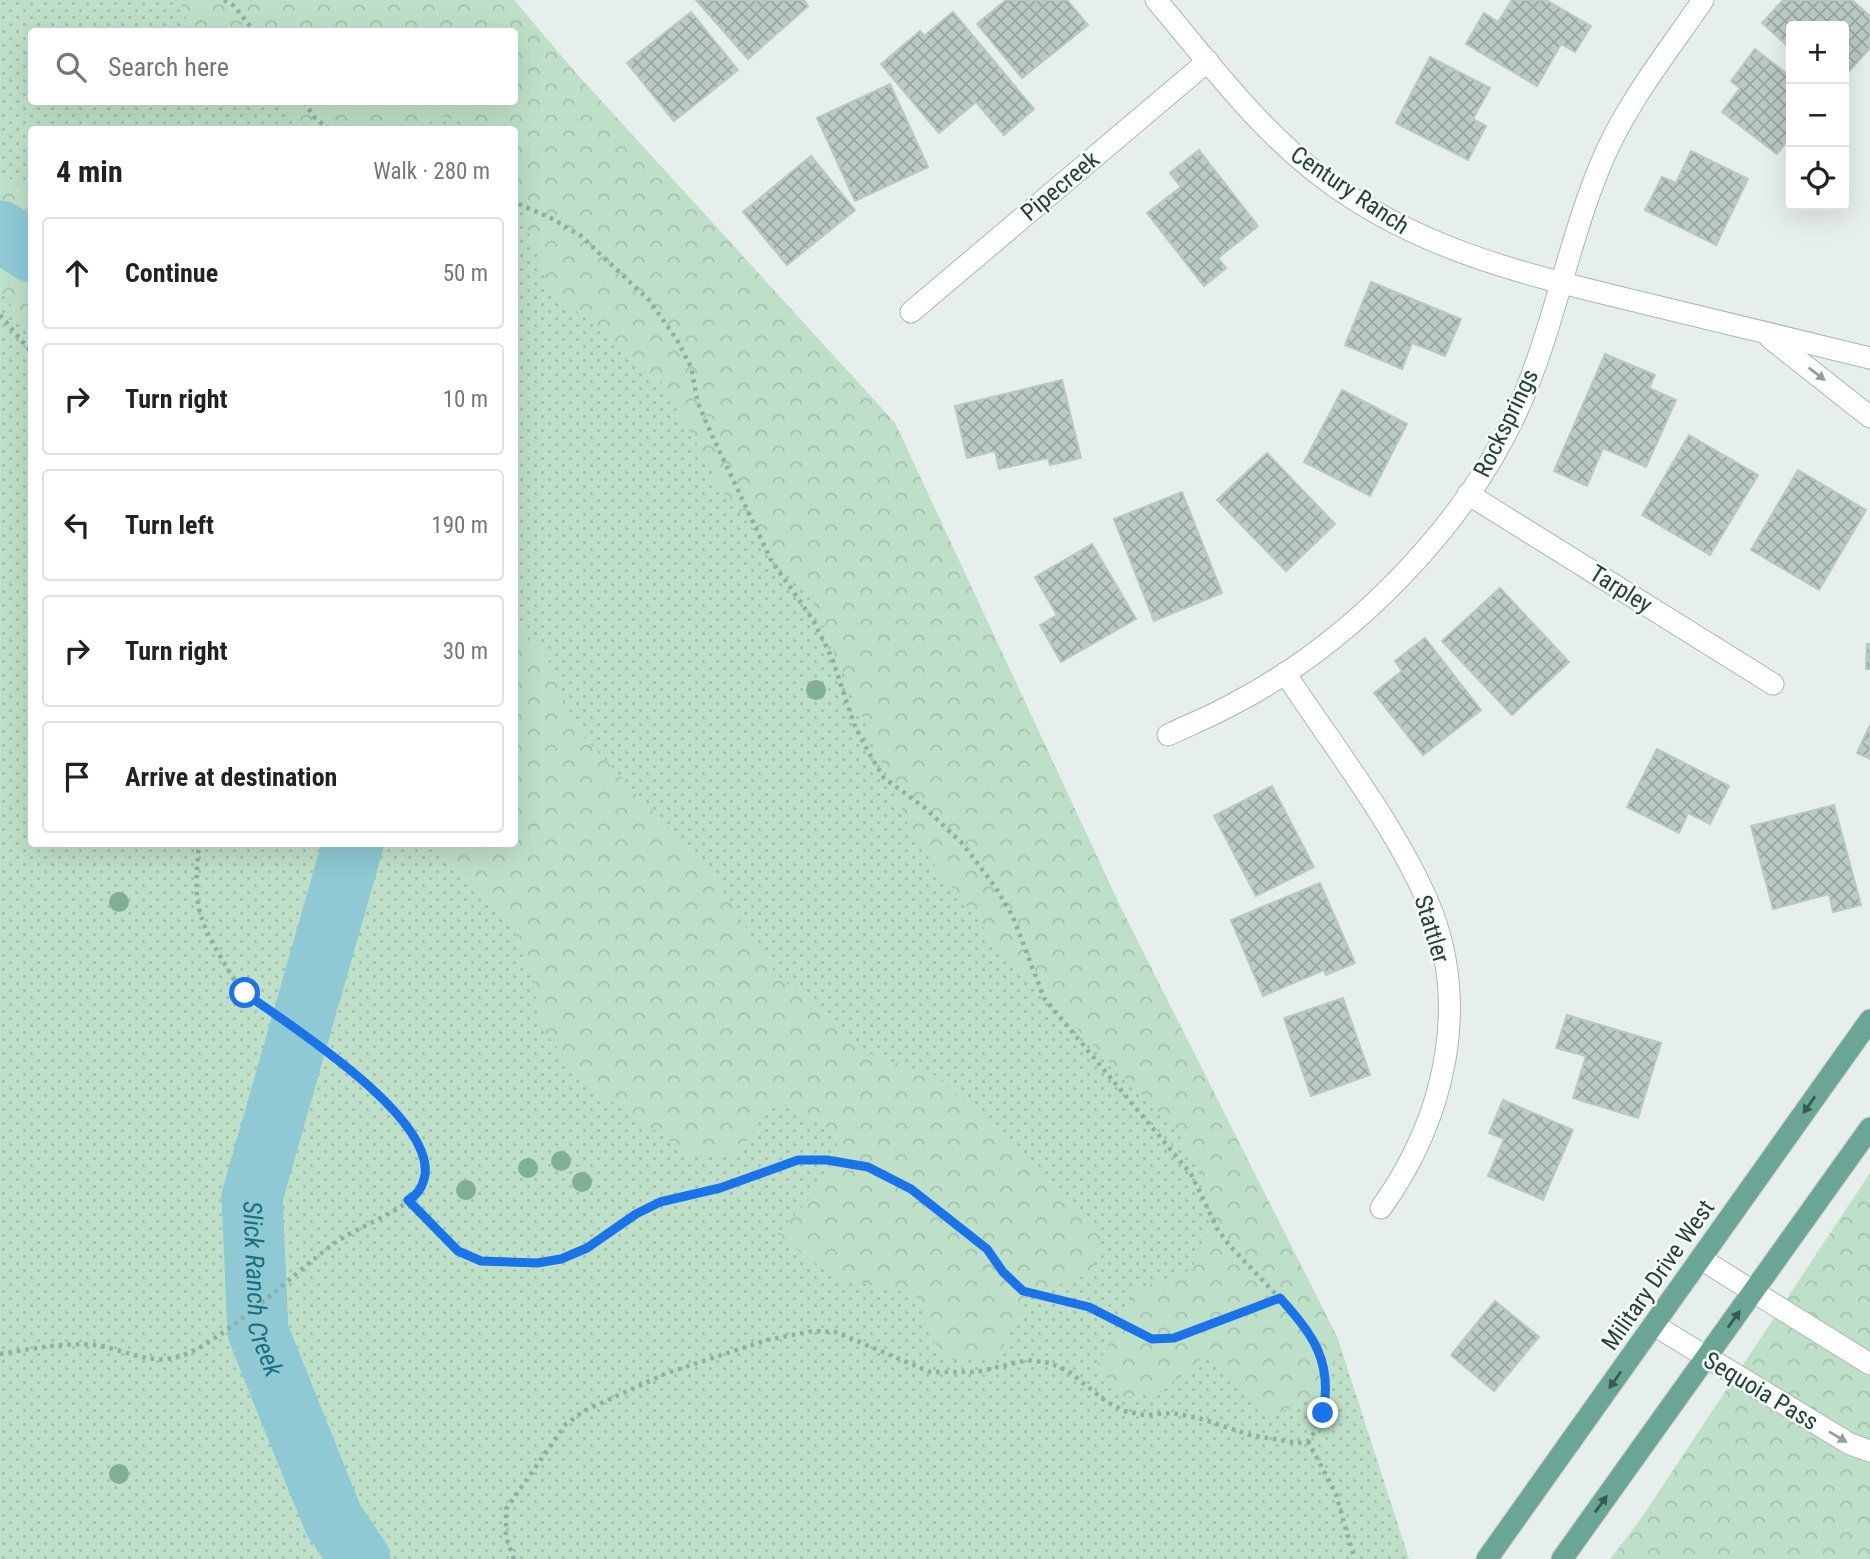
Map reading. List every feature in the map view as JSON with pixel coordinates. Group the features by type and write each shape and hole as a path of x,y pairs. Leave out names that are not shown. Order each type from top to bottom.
{"main road":[{"name":"Military Drive West","path":"1487,1559 1870,1020"},
{"path":"1562,1559 1870,1128"}],"street":[{"name":"Century Ranch","path":"1156,0 1279,141 1321,177 1368,209 1417,236 1469,258 1870,358"},
{"name":"Rocksprings","path":"1168,735 1236,703 1285,673 1326,642 1396,582 1468,495 1516,412 1539,355 1581,215 1601,163 1626,112 1703,0"},
{"name":"Pipecreek","path":"911,312 1208,61"},
{"name":"Century Ranch","path":"1763,332 1870,417"},
{"name":"Tarpley","path":"1468,495 1773,684"},
{"name":"Stattler","path":"1285,673 1399,846 1428,903 1445,965 1449,1029 1439,1092 1429,1123 1401,1181 1381,1208"},
{"path":"1701,1259 1870,1364"},
{"name":"Sequoia Pass","path":"1654,1325 1850,1444 1870,1451"}],"path":[{"path":"224,0 233,5 252,28"},
{"path":"306,105 325,126"},
{"path":"518,204 551,218 581,236 649,300 691,367 698,403 706,422 771,560 813,620 832,658 855,724 884,778 925,808 963,844 1013,917 1044,998 1191,1174 1218,1230 1230,1246 1308,1328 1323,1360 1327,1391 1323,1413 1308,1441"},
{"path":"0,315 28,347"},
{"path":"0,1354 53,1345 95,1345 130,1355 163,1359 190,1352 220,1333 336,1241 408,1200 422,1187 425,1171 415,1136 343,1063 245,993 208,937 198,913 195,892 199,847"},
{"path":"408,1200 458,1251 481,1261 537,1263 561,1259 587,1248 636,1214 660,1202 720,1188 798,1160 827,1160 868,1167 911,1189 987,1249 1003,1272 1023,1291 1089,1307 1152,1339 1174,1338 1280,1298"},
{"path":"514,1559 506,1537 506,1510 566,1424 584,1411 702,1359 767,1340 813,1331 853,1337 902,1362 930,1371 977,1371 1027,1360 1050,1363 1068,1371 1107,1402 1125,1411 1144,1415 1172,1413 1199,1418 1250,1435 1298,1443 1308,1441"},
{"path":"1308,1441 1335,1494 1353,1554"}],"green space":[{"path":"0,0 514,0 574,71 895,423 1119,904 1338,1339 1409,1559 0,1559"},
{"path":"180,0 514,0 574,71 895,423 1119,904 1338,1339 1332,1371 1327,1382 1311,1399 1270,1416 1238,1390 1208,1354 1161,1392 1124,1398 1097,1366 1138,1288 1191,1270 1212,1224 1203,1175 1175,1128 1008,959 915,840 808,591 730,503 661,381 549,288 518,200 518,126 469,126 445,116 420,126 308,126 275,105 518,105 518,28 189,28"},
{"path":"0,171 28,193 28,326 0,291"},
{"path":"518,625 545,653 578,731 711,873 776,974 872,1055 936,1076 1103,1235 1091,1273 1027,1297 997,1359 942,1360 915,1293 836,1279 777,1234 830,1176 840,1133 773,1101 737,1155 688,1153 592,1088 543,1031 530,971 507,916 439,847 518,847"},
{"path":"1870,1173 1870,1559 1610,1559 1642,1517"}],"building":[{"path":"696,0 804,0 808,6 748,59"},
{"path":"1006,0 1067,0 1088,25 1022,78 977,24"},
{"path":"1512,0 1546,0 1591,26 1575,52 1561,44 1537,86 1466,44 1484,13 1498,22"},
{"path":"1783,0 1852,0 1870,16 1870,48 1849,71 1849,21 1786,21 1786,45 1762,23"},
{"path":"691,12 738,70 674,121 627,63"},
{"path":"953,12 1034,109 1004,135 976,102 939,133 881,64 920,31 924,36"},
{"path":"1755,49 1786,73 1786,142 1777,154 1722,112 1740,88 1731,81"},
{"path":"1430,57 1490,88 1473,119 1486,126 1468,160 1396,123"},
{"path":"890,84 928,167 855,201 817,118"},
{"path":"1199,150 1258,226 1218,258 1226,268 1204,286 1147,213 1181,187 1170,173"},
{"path":"1691,151 1748,179 1716,245 1645,210 1662,177 1676,183"},
{"path":"811,156 855,210 787,265 743,212"},
{"path":"1371,282 1461,319 1445,356 1412,343 1402,369 1345,345"},
{"path":"1605,354 1655,375 1649,388 1676,400 1646,467 1603,448 1587,486 1554,471"},
{"path":"1062,380 1081,458 1050,465 1048,458 999,469 995,451 967,458 955,406"},
{"path":"1342,390 1407,424 1370,496 1304,462"},
{"path":"1689,435 1758,475 1710,555 1642,515"},
{"path":"1267,453 1335,524 1286,571 1217,500"},
{"path":"1798,470 1866,510 1819,590 1751,550"},
{"path":"1182,492 1222,593 1154,621 1114,519"},
{"path":"1092,544 1136,619 1061,662 1040,625 1057,615 1035,577"},
{"path":"1500,588 1569,662 1512,715 1442,641"},
{"path":"1425,638 1481,710 1423,755 1374,693 1402,671 1395,661"},
{"path":"1867,644 1870,644 1870,669 1866,669"},
{"path":"1870,725 1870,759 1857,753"},
{"path":"1657,749 1729,786 1710,824 1688,813 1679,833 1627,807"},
{"path":"1272,786 1314,867 1256,896 1214,816"},
{"path":"1834,805 1861,905 1833,912 1829,894 1773,909 1751,826"},
{"path":"1320,883 1355,963 1326,975 1324,970 1263,996 1231,920"},
{"path":"1343,998 1370,1075 1311,1096 1284,1018"},
{"path":"1567,1015 1661,1043 1638,1118 1573,1098 1586,1056 1556,1048"},
{"path":"1503,1100 1573,1130 1543,1200 1488,1176 1504,1139 1489,1133"},
{"path":"1495,1301 1539,1337 1494,1391 1451,1355"}],"waterway":[{"name":"Slick Ranch Creek","path":"0,231 28,249"},
{"name":"Slick Ranch Creek","path":"352,847 252,1197 258,1332 333,1519 360,1559"}],"route":[{"path":"245,993 343,1063 399,1117 415,1136 425,1171 422,1187 408,1200 458,1251 481,1261 537,1263 561,1259 587,1248 636,1214 660,1202 720,1188 798,1160 827,1160 868,1167 911,1189 935,1210 958,1224 987,1249 1003,1272 1023,1291 1089,1307 1152,1339 1174,1338 1280,1298 1308,1328 1323,1360 1327,1391 1323,1413"}]}
